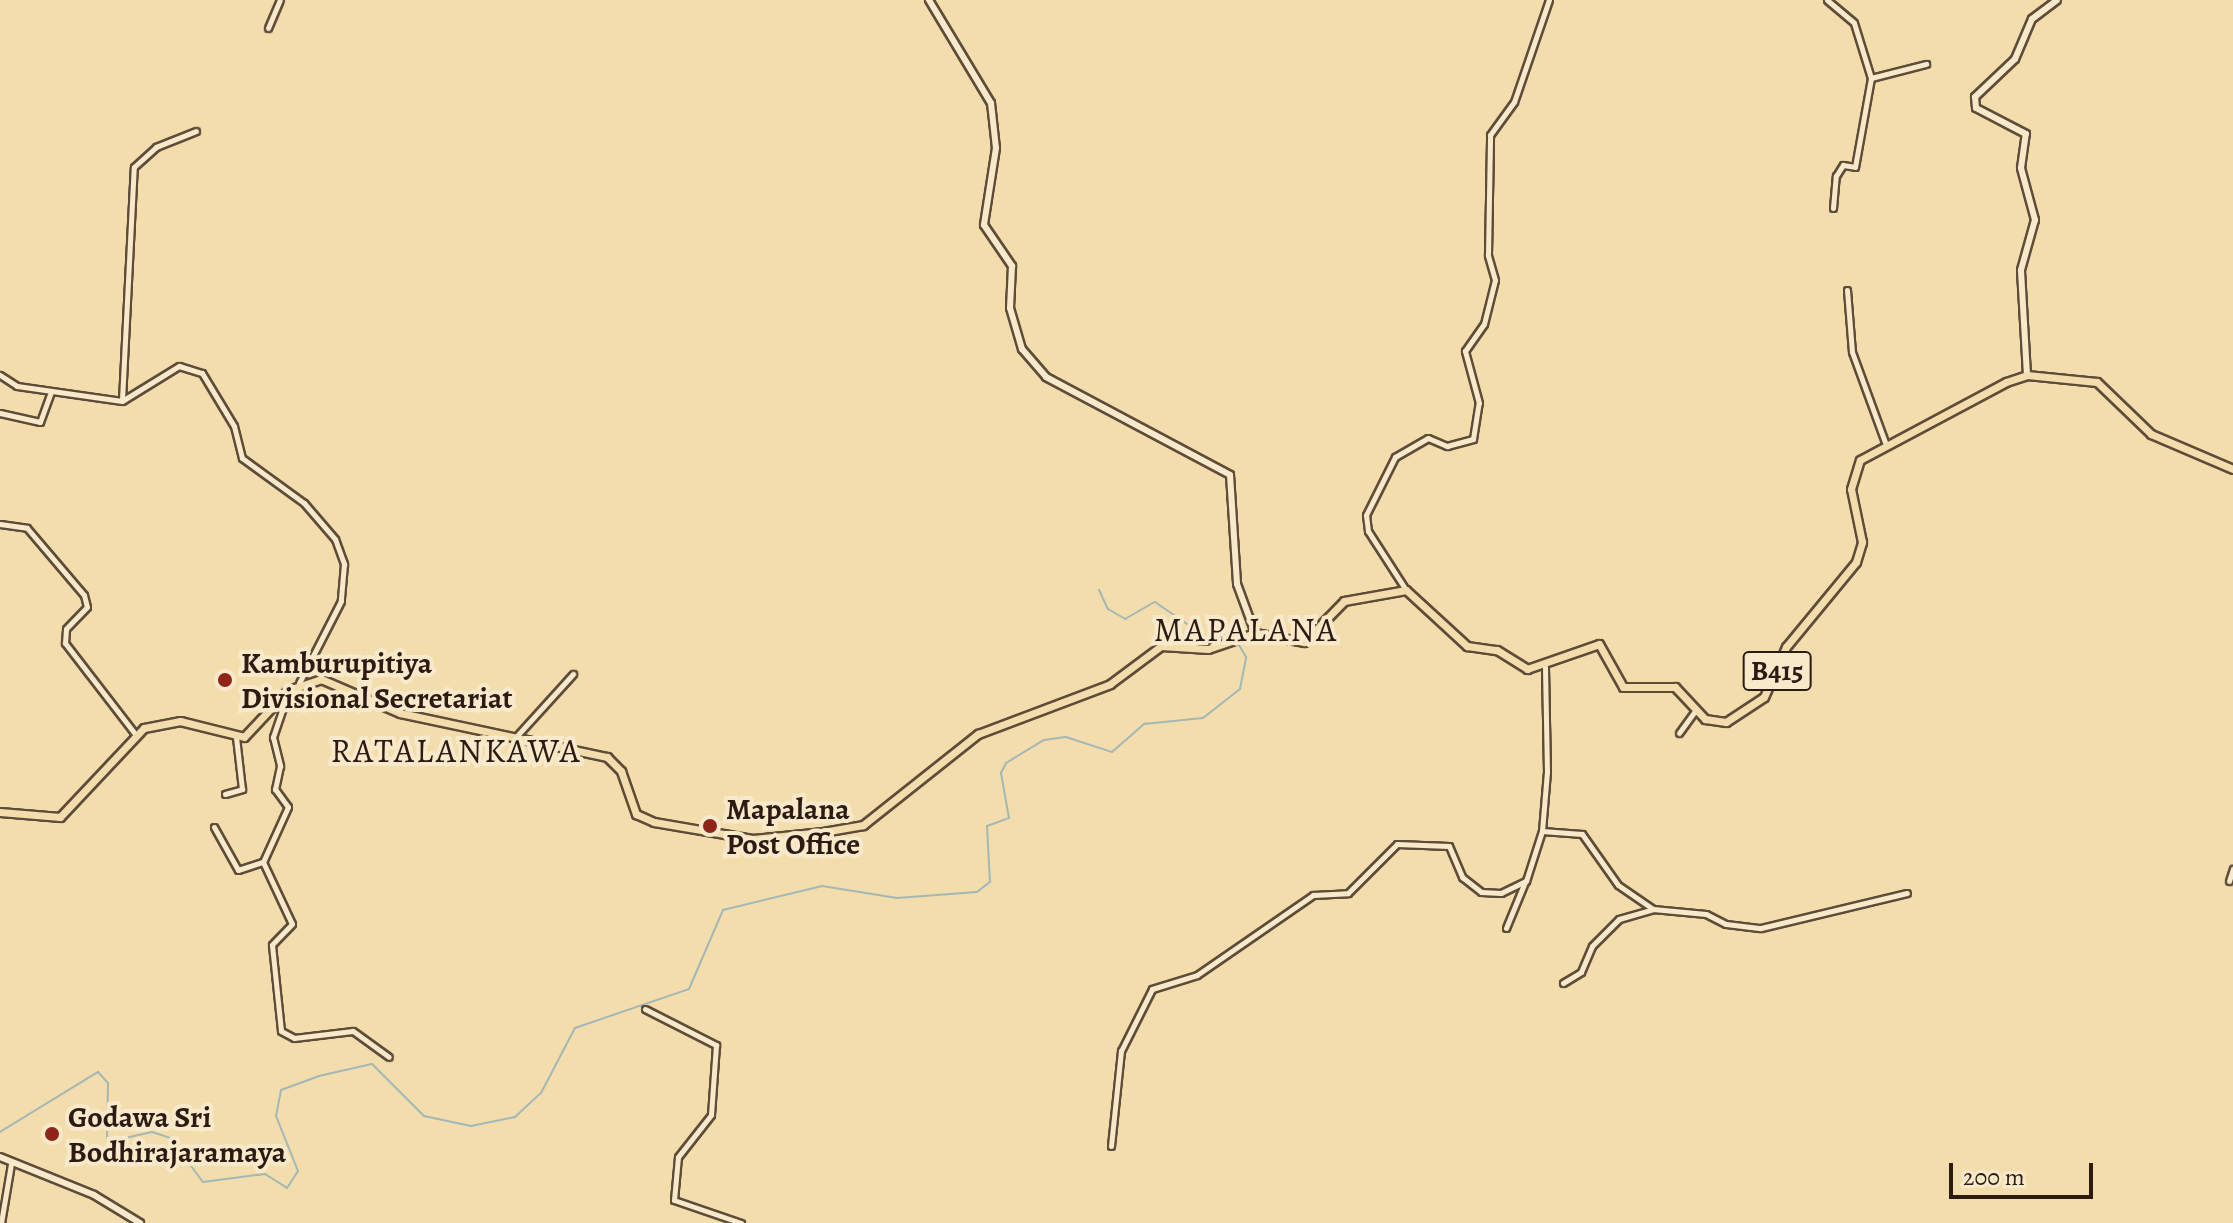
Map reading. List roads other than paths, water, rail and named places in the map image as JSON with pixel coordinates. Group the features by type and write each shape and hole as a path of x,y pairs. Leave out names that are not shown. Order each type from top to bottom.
{"main road":[{"path":"929,0 991,103 996,148 984,225 1012,266 1010,308 1022,349 1046,377 1230,475 1237,584 1255,633"},
{"path":"2057,0 2032,19 2015,59 1975,97 1976,108 2026,134 2021,168 2035,220 2021,270 2027,375 2097,382 2151,434 2233,469"},
{"name":"B415","path":"1545,667 1599,644 1623,687 1675,687 1695,711 1726,722 1764,697 1786,647 1856,562 1862,542 1853,475 1885,442 2027,375"},
{"path":"0,812 60,817 135,734 180,721 236,737 253,733 288,690 299,683 331,680 400,713 514,740 607,757 621,771 636,814 654,822 753,839 863,825 978,734 1110,684 1161,646 1227,644 1255,633 1304,642 1344,601 1406,590 1459,642 1497,650 1527,669 1545,667"},
{"path":"0,1157 94,1195 140,1223"}],"street":[{"path":"268,28 280,0"},
{"path":"1406,590 1368,531 1366,515 1395,457 1428,438 1447,446 1473,439 1479,403 1465,351 1484,324 1495,280 1490,135 1514,102 1549,0"},
{"path":"1827,0 1854,23 1871,78 1855,167 1843,165 1836,176 1833,208"},
{"path":"1871,78 1926,64"},
{"path":"122,401 134,167 156,147 196,131"},
{"path":"1847,290 1852,352 1885,442"},
{"path":"0,377 51,392 122,401 179,366 202,373 234,426 242,458 304,503 335,539 346,582 299,683"},
{"path":"0,413 40,422 51,392"},
{"path":"0,524 27,528 84,595 87,607 66,629 65,643 135,734"},
{"path":"1506,928 1542,831 1545,667"},
{"path":"514,740 573,674"},
{"path":"214,827 238,870 263,862 288,807 275,789 280,766 273,737 292,697 288,690"},
{"path":"1679,733 1695,711"},
{"path":"225,794 242,789 236,737"},
{"path":"1542,831 1590,840 1618,885 1653,909 1761,928 1907,893"},
{"path":"1111,1146 1121,1051 1152,989 1197,975 1313,895 1348,893 1397,844 1449,846 1462,877 1481,892 1501,893 1526,881"},
{"path":"263,862 292,924 272,945 281,1031 294,1038 353,1031 389,1057"},
{"path":"2229,881 2233,869"},
{"path":"1563,983 1581,972 1592,946 1619,919 1653,909"},
{"path":"645,1009 716,1045 711,1115 678,1157 674,1200 741,1223"},
{"path":"1,1223 11,1164"}],"waterway":[{"path":"1099,590 1108,609 1125,619 1155,602 1206,637 1229,638"},
{"path":"0,1132 98,1072 108,1083 107,1142 152,1132 170,1138 203,1182 265,1174 287,1188 298,1171 276,1116 281,1090 319,1076 372,1064 424,1116 471,1126 515,1117 541,1093 575,1028 689,989 723,910 822,886 897,898 977,892 990,882 987,826 1009,818 1001,773 1006,763 1044,740 1066,737 1112,752 1144,724 1203,718 1240,689 1246,657 1238,643"}],"place":[{"name":"Kamburupitiya Divisional Secretariat","path":"225,680"},
{"name":"Mapalana Post Office","path":"710,826"},
{"name":"Godawa Sri Bodhirajaramaya","path":"52,1134"}],"district":[{"name":"MAPALANA","path":"1246,630"},
{"name":"RATALANKAWA","path":"456,751"}]}
